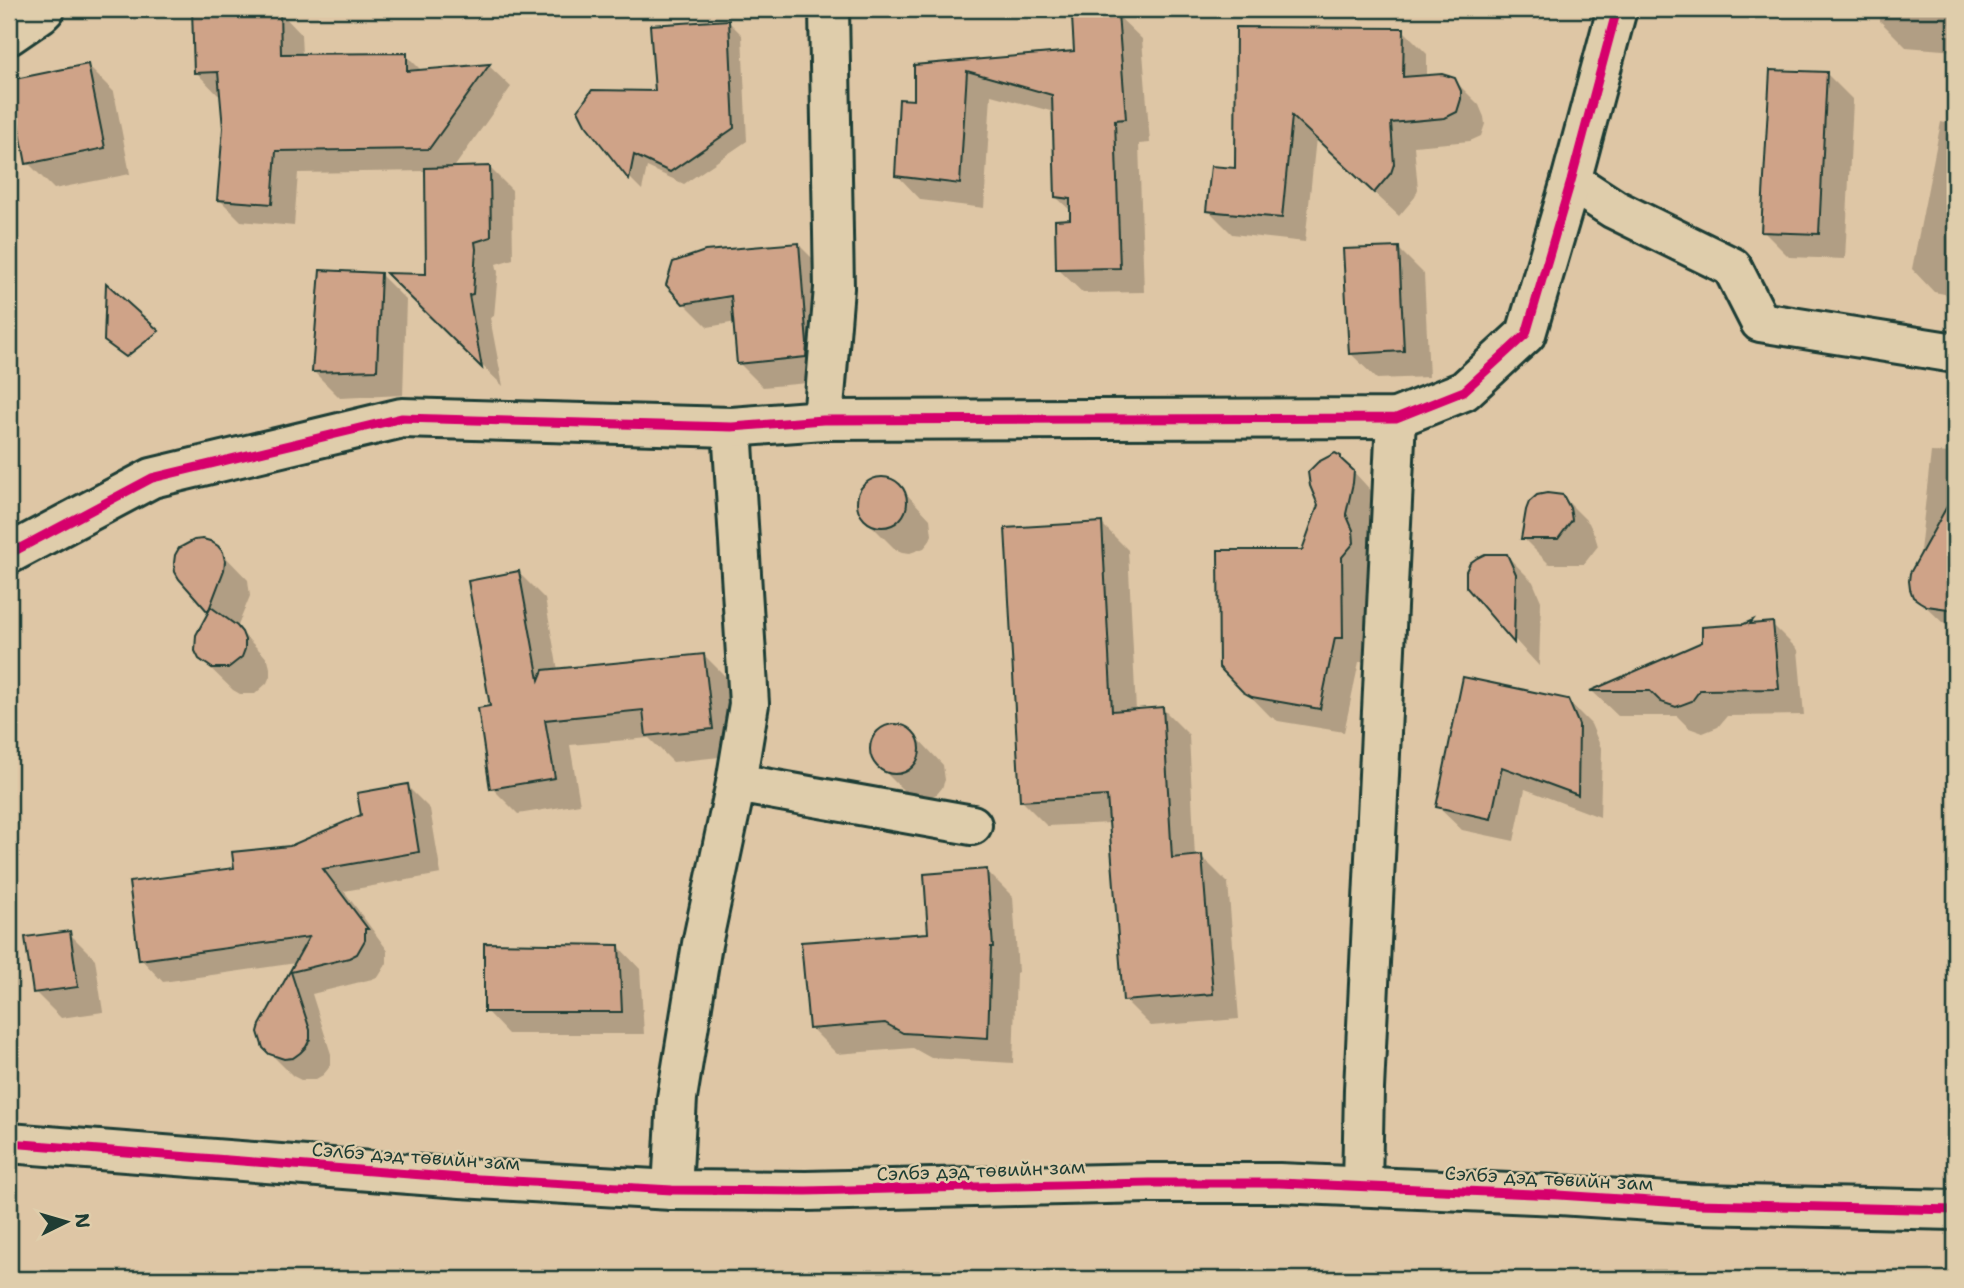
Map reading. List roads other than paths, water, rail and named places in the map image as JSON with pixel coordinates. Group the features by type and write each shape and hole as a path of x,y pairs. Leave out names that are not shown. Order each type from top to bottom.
{"street":[{"path":"9,35 45,9"},
{"path":"823,420 834,288 829,9"},
{"path":"9,554 152,478 402,418 732,427 823,420 1396,418 1464,391 1526,334 1617,9"},
{"path":"1571,181 1614,209 1732,267 1760,322 1955,353"},
{"path":"1362,1186 1396,418"},
{"path":"672,1190 677,1098 702,944 736,783 749,704 732,427"},
{"path":"736,783 972,825"},
{"name":"Сэлбэ дэд төвийн зам","path":"9,1143 461,1178 672,1190 806,1191 1149,1183 1279,1183 1698,1204 1955,1210"}]}
